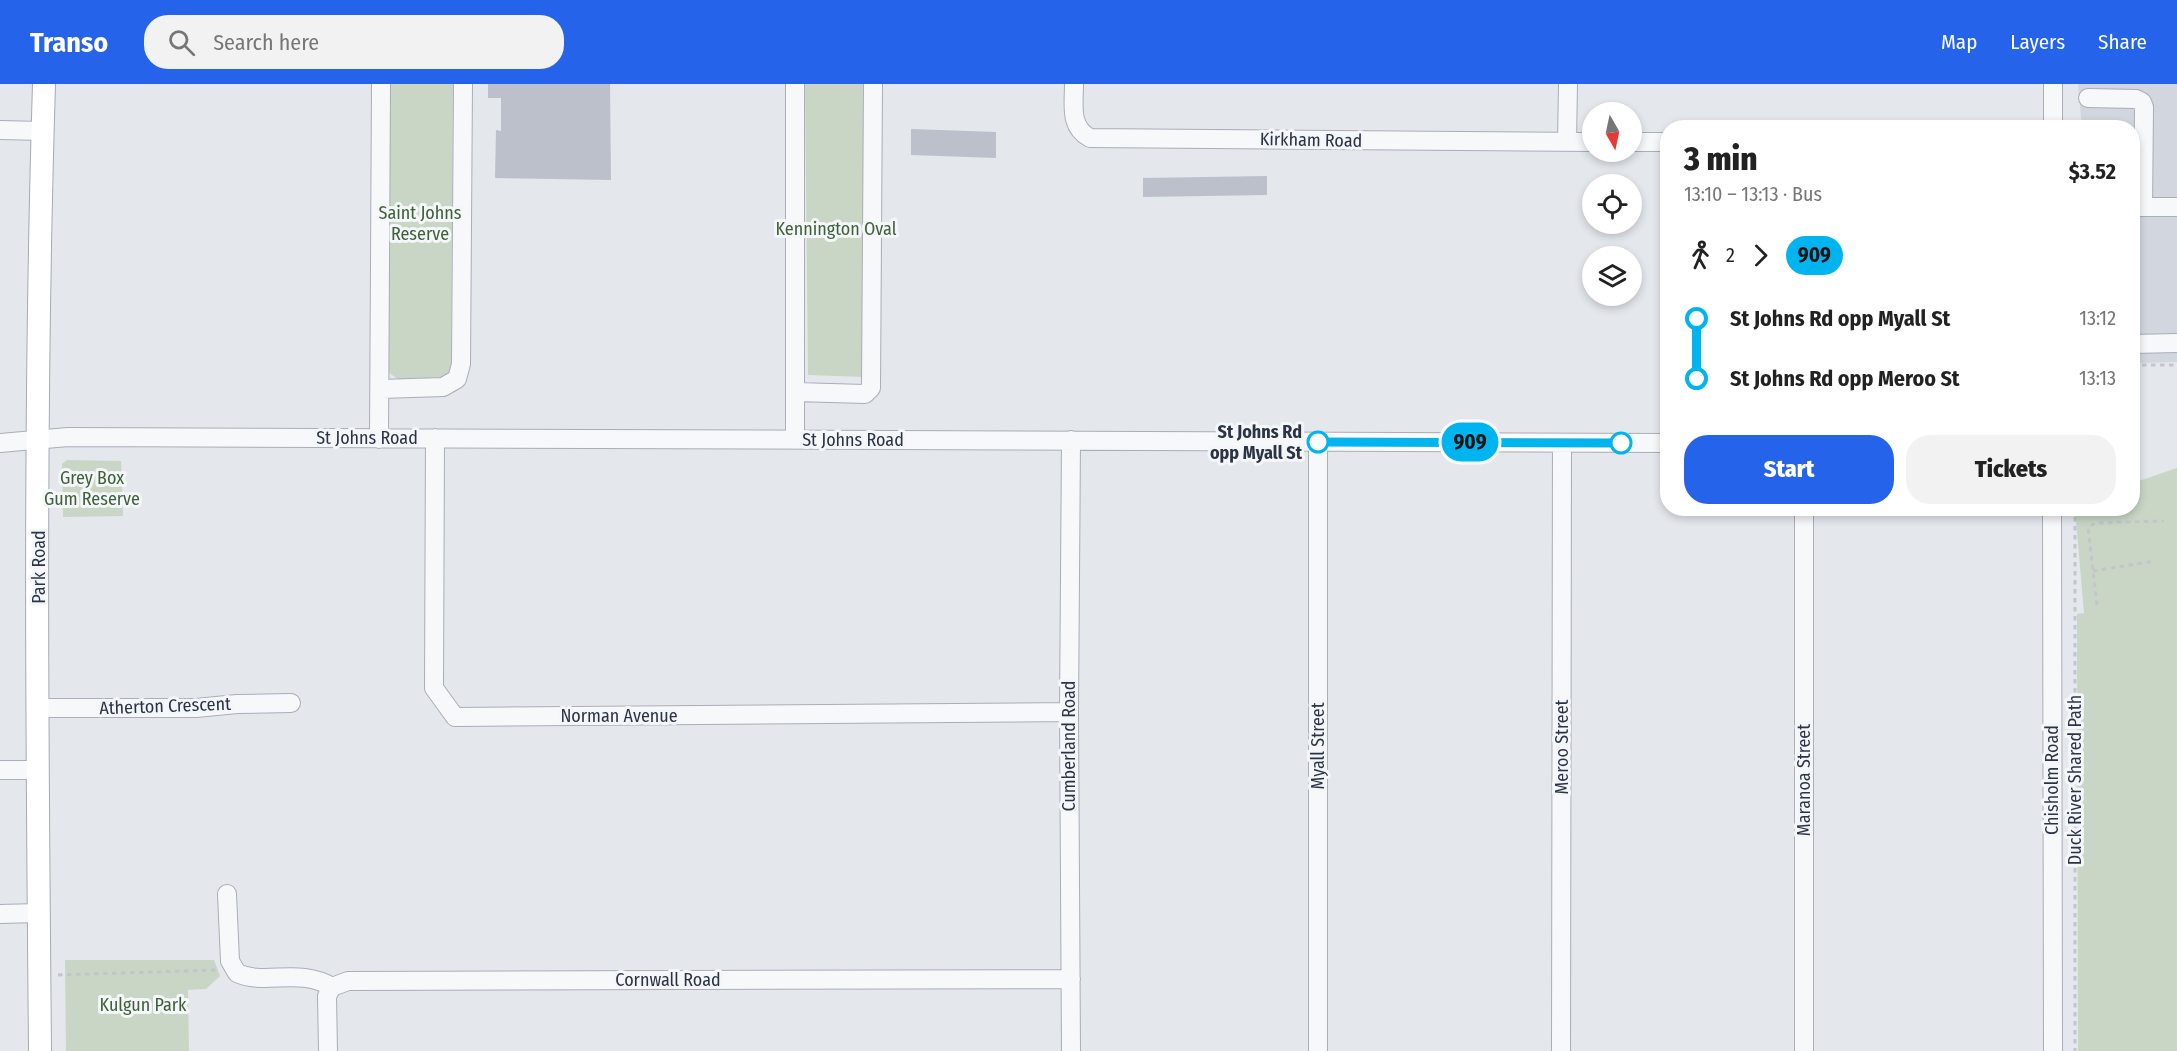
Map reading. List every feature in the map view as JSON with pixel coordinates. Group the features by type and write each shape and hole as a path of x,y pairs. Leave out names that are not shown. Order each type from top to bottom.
{"main road":[{"name":"Park Road","path":"40,1051 39,440 44,84"}],"street":[{"path":"379,439 381,84"},
{"path":"381,389 443,387 457,379 461,364 463,84"},
{"path":"795,84 795,440"},
{"path":"796,392 865,394 871,388 873,84"},
{"name":"Kirkham Road","path":"1074,84 1074,121 1080,132 1090,138 1582,142"},
{"path":"1567,142 1568,84"},
{"path":"2053,84 2053,120"},
{"path":"2088,98 2136,99 2142,102 2144,107 2140,174"},
{"path":"0,130 43,130"},
{"path":"1642,142 1660,142"},
{"path":"2140,207 2177,207"},
{"path":"2140,344 2177,343"},
{"name":"St Johns Road","path":"0,443 68,437 1660,443"},
{"name":"Norman Avenue","path":"435,438 434,688 456,717 1069,712"},
{"name":"Cumberland Road","path":"1071,440 1069,712 1071,1051"},
{"name":"Myall Street","path":"1318,442 1318,1051"},
{"name":"Meroo Street","path":"1561,1051 1562,443"},
{"name":"Maranoa Street","path":"1804,516 1804,1051"},
{"name":"Chisholm Road","path":"2052,516 2052,1051"},
{"name":"Atherton Crescent","path":"38,708 196,708 237,704 291,703"},
{"path":"0,771 38,770"},
{"path":"227,894 230,962 233,969 243,976 315,978 332,987 327,996 328,1051"},
{"path":"0,914 38,913"},
{"name":"Cornwall Road","path":"332,987 348,981 1071,979"}],"path":[{"path":"2140,365 2177,365"},
{"name":"Duck River Shared Path","path":"2075,516 2075,1051"},
{"path":"2097,604 2088,528 2095,523 2164,521"},
{"path":"2094,572 2155,561"},
{"path":"39,975 233,969"}],"shaded area":[{"path":"2078,84 2177,84 2177,362 2140,363 2140,120 2081,120"}],"green space":[{"name":"Saint Johns Reserve","path":"389,84 453,84 451,364 449,373 441,377 399,380 388,372"},
{"name":"Kennington Oval","path":"805,84 866,84 864,377 808,375"},
{"name":"Grey Box Gum Reserve","path":"67,460 121,461 123,516 63,517 62,464"},
{"path":"2177,468 2177,1051 2078,1051 2077,614 2084,613 2076,516 2140,516 2140,481"},
{"name":"Kulgun Park","path":"65,960 214,960 220,976 206,989 188,990 189,1051 66,1051"}],"building":[{"path":"488,84 610,84 611,180 495,178 496,130 501,131 501,98 488,98"},
{"path":"911,129 996,132 996,158 911,155"},
{"path":"1267,176 1267,195 1143,197 1143,178"}],"bus line":[{"name":"909","path":"1318,442 1621,443"}],"place":[{"name":"St Johns Rd opp Myall St","path":"1318,442"}]}
